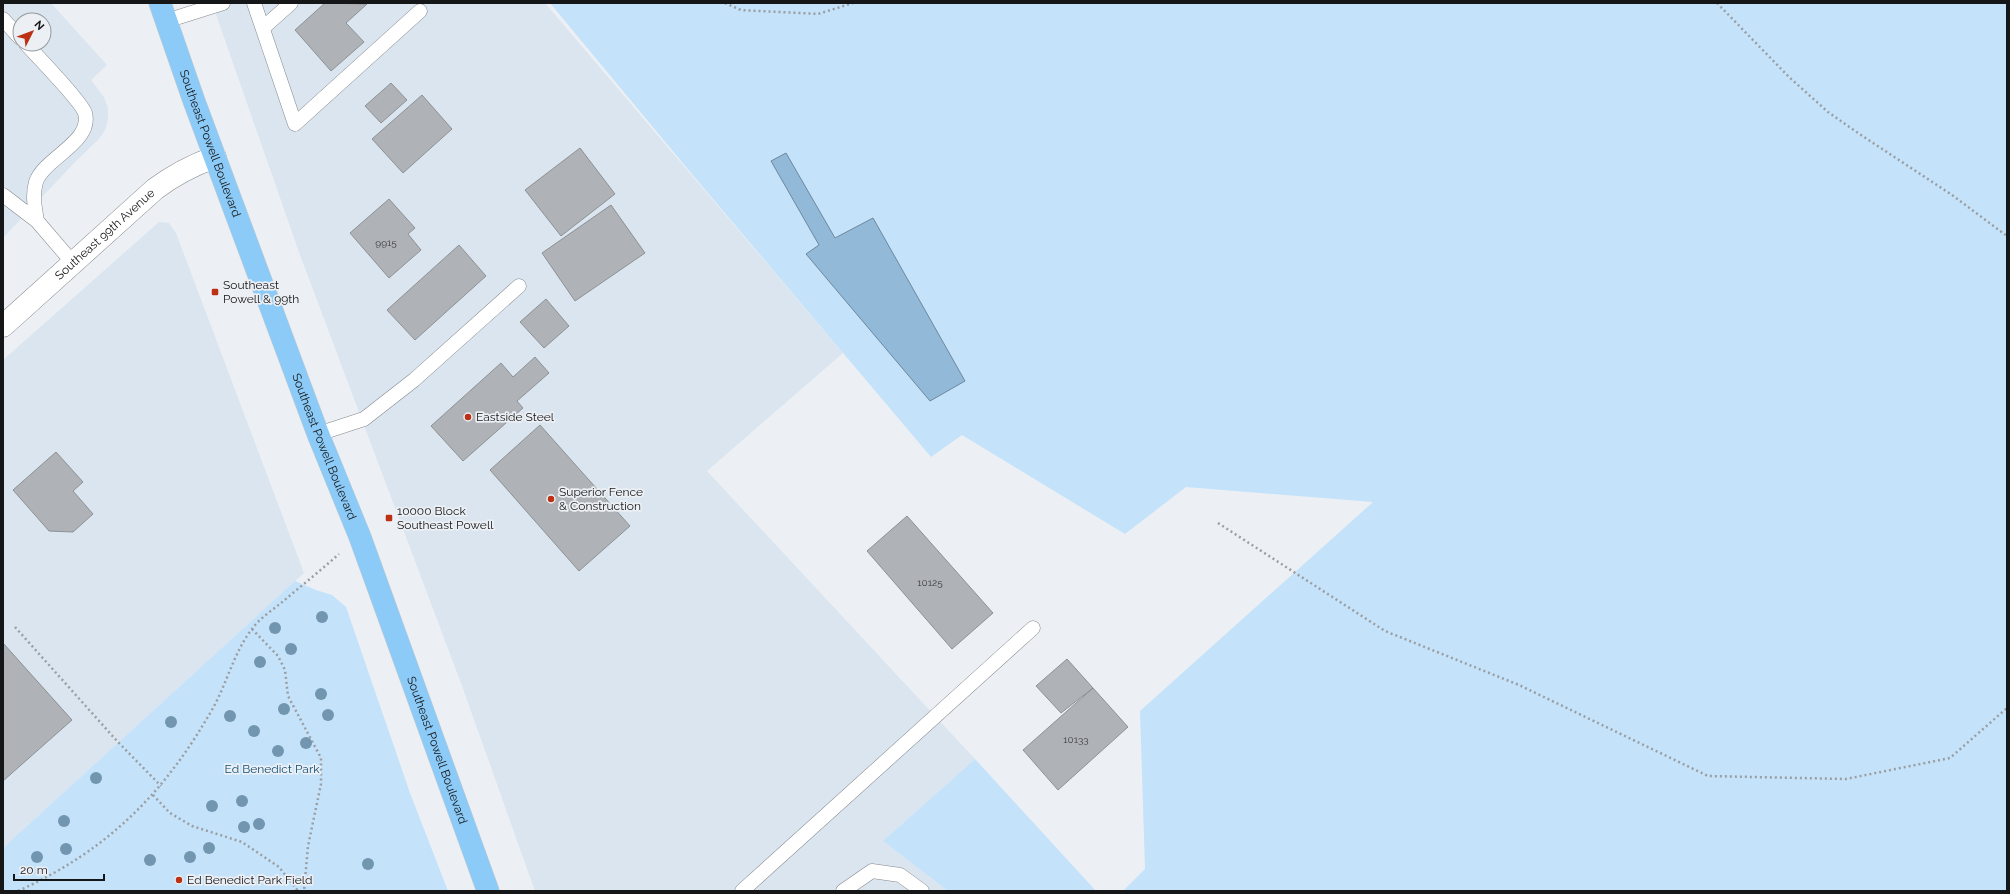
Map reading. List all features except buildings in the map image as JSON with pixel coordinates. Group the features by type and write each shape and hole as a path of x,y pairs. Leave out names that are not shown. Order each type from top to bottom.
{"main road":[{"name":"Southeast Powell Boulevard","path":"163,12 318,434 360,537 488,891"}],"street":[{"name":"Southeast 99th Avenue","path":"3,326 74,264 155,189 173,175 215,157"}],"lane":[{"path":"163,12 223,3"},
{"path":"254,3 295,124 420,11"},
{"path":"263,28 291,3"},
{"path":"3,19 12,29"},
{"path":"33,52 77,101 85,113 85,124 80,136 44,169 37,181 33,197 37,221"},
{"path":"3,195 37,221 74,264"},
{"path":"318,434 364,419 414,380 519,286"},
{"path":"742,891 1033,628"},
{"path":"843,891 872,870 900,875 922,891"}],"path":[{"path":"725,3 741,10 818,14 853,3"},
{"path":"1717,3 1788,77 1828,112 1952,195 2007,236"},
{"path":"1218,523 1385,631 1519,685 1708,776 1846,779 1950,758 2007,708"},
{"path":"18,891 96,846 113,833 153,795 172,772 213,708 252,629 360,537"},
{"path":"15,627 117,741 161,786"},
{"path":"252,629 278,656 285,670 288,696 321,758 321,784 308,846 304,891"},
{"path":"153,795 170,813 192,826 242,842 279,867 298,891"}],"shaded area":[{"path":"3,3 51,3 107,65 91,80 104,97 108,108 108,119 105,130 99,139 3,238"},
{"path":"212,3 545,3 843,353 707,471 975,759 883,841 948,891 535,891 462,686 300,255"},
{"path":"786,153 835,238 873,218 965,381 930,401 806,254 819,245 771,161"},
{"path":"159,222 169,223 176,233 304,573 3,848 3,360"}],"green space":[{"path":"550,3 2007,3 2007,891 1123,891 1145,869 1140,711 1373,502 1186,487 1125,534 962,435 931,457 691,173"},
{"name":"Ed Benedict Park","path":"295,581 332,595 346,607 410,793 448,891 3,891 3,848"},
{"path":"975,759 1096,891 948,891 883,841"}],"place":[{"name":"Southeast Powell & 99th","path":"215,292"},
{"name":"Eastside Steel","path":"468,417"},
{"name":"Superior Fence & Construction","path":"551,499"},
{"name":"10000 Block Southeast Powell","path":"389,518"},
{"name":"Ed Benedict Park Field","path":"179,880"}]}
